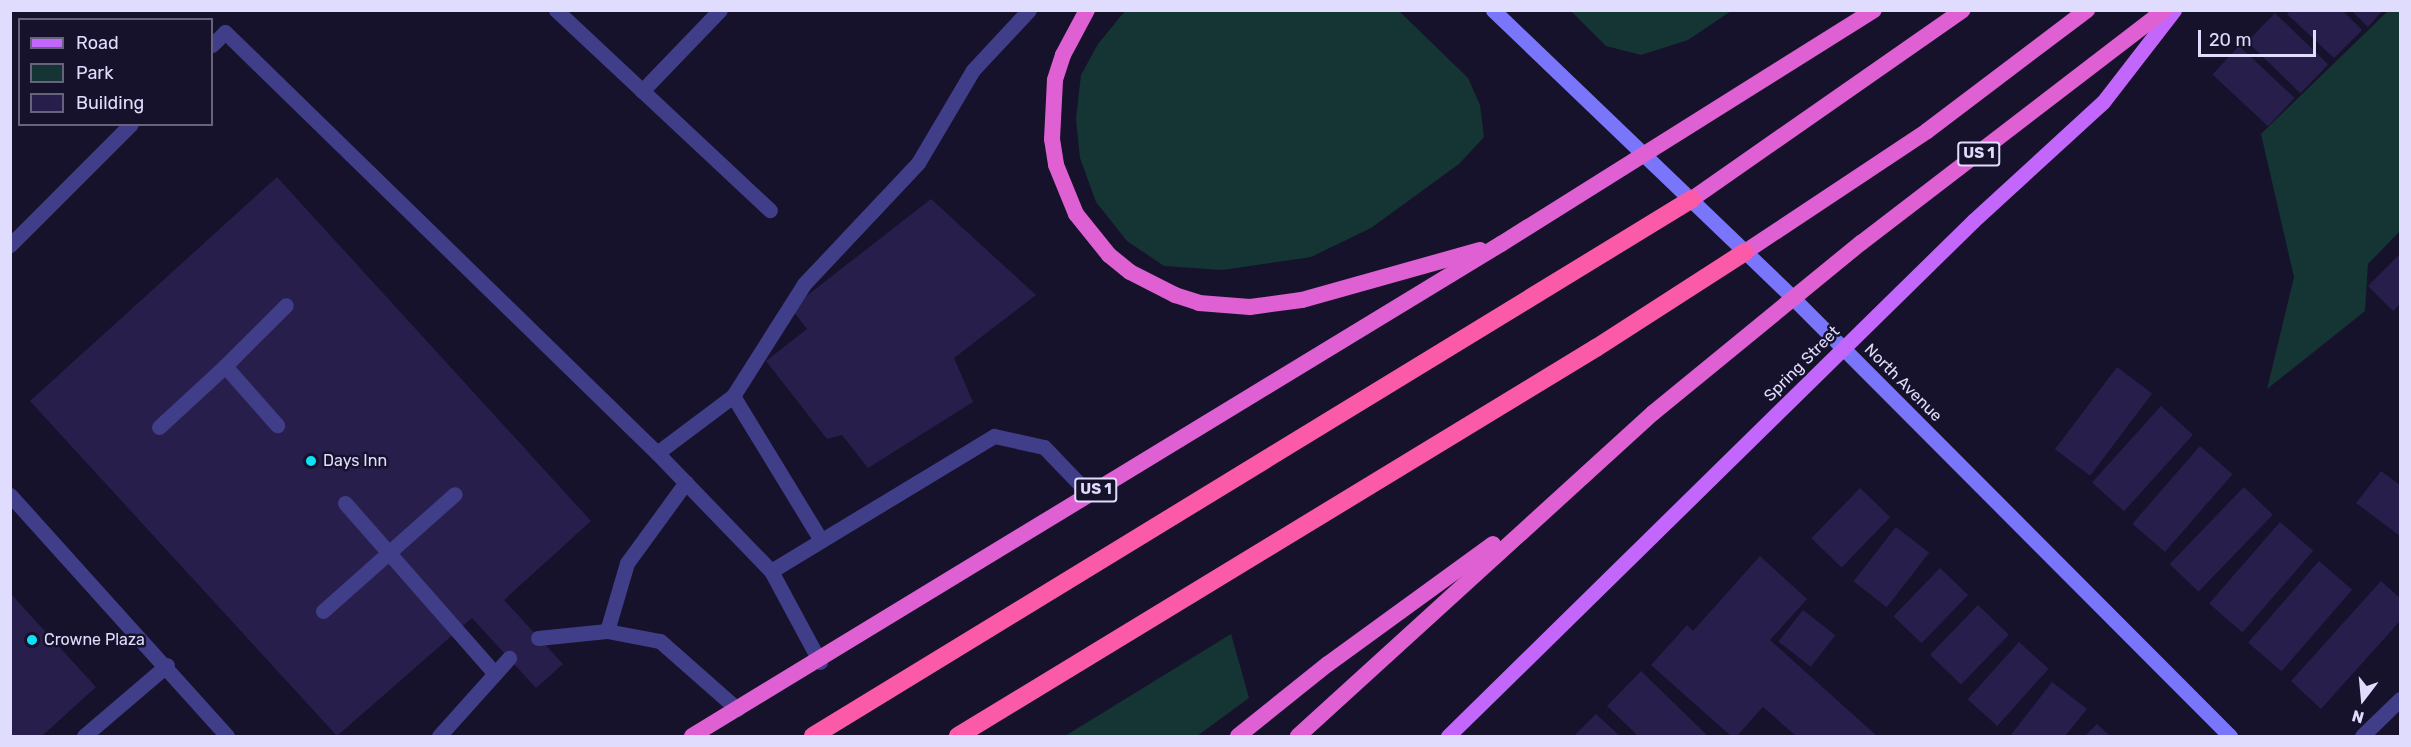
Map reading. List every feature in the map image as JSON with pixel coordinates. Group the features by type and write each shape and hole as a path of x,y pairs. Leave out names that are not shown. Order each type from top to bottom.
{"highway":[{"path":"1087,10 1063,55 1055,80 1052,130 1056,165 1076,214 1093,237 1109,255 1152,285 1198,303 1227,307 1275,305 1501,244"},
{"name":"US 1","path":"692,736 819,662 1089,494 1501,244 1874,10"},
{"path":"813,736 1692,200 1963,10"},
{"path":"958,736 1586,354 1745,252 1927,131 2087,10"},
{"name":"US 1","path":"1298,736 1563,494 1792,298 2165,10"},
{"path":"1238,736 1328,664 1563,494"}],"main road":[{"name":"North Avenue","path":"1493,10 1792,298 2230,736"},
{"name":"Spring Street","path":"1448,736 1843,349 2103,102 2174,10"}],"street":[{"path":"556,10 770,210"},
{"path":"642,91 720,10"},
{"path":"657,453 733,396 804,284 918,163 973,70 1029,10"},
{"path":"213,44 225,32 686,482 771,571 819,662"},
{"path":"10,245 129,126"},
{"path":"159,427 286,305"},
{"path":"225,366 277,425"},
{"path":"733,396 821,540"},
{"path":"771,571 994,436 1044,447 1089,494"},
{"path":"607,632 627,563 686,482"},
{"path":"323,611 455,494"},
{"path":"10,495 167,665 227,736"},
{"path":"345,503 495,674"},
{"path":"538,638 607,632 660,641 737,709"},
{"path":"439,736 508,658"},
{"path":"84,736 167,665"},
{"path":"2362,736 2400,699"}],"green space":[{"path":"1125,11 1399,11 1468,78 1480,105 1484,137 1459,164 1371,228 1311,257 1222,270 1164,266 1127,241 1096,202 1080,158 1076,119 1081,75 1098,44"},
{"path":"1571,11 1731,11 1688,40 1641,55 1606,46"},
{"path":"2388,11 2400,11 2400,231 2368,264 2365,311 2267,389 2294,277 2261,134"},
{"path":"1231,634 1249,698 1197,736 1065,736"}],"building":[{"path":"2290,10 2342,10 2362,30 2334,58 2287,14"},
{"path":"2351,10 2383,10 2368,27"},
{"path":"2275,13 2328,64 2300,93 2247,42"},
{"path":"2239,46 2295,98 2268,126 2212,75"},
{"name":"Days Inn","path":"277,177 591,521 504,600 563,664 536,688 472,618 337,736 30,401"},
{"path":"931,199 1036,295 954,358 973,402 868,468 842,435 827,439 766,361 807,329 791,308"},
{"path":"2400,254 2400,304 2393,311 2368,286"},
{"path":"2117,367 2152,393 2090,476 2055,449"},
{"path":"2161,406 2193,435 2124,511 2092,483"},
{"path":"2200,446 2232,474 2165,552 2132,524"},
{"path":"2381,471 2400,485 2400,536 2356,503"},
{"path":"2244,487 2273,515 2198,592 2170,564"},
{"path":"1860,488 1890,517 1842,568 1811,538"},
{"path":"2280,522 2313,551 2242,632 2209,604"},
{"path":"1896,527 1929,553 1887,607 1854,581"},
{"path":"1760,556 1807,599 1770,640 1877,736 1796,736 1763,707 1737,736 1731,736 1651,665 1687,625 1693,631"},
{"path":"2319,561 2352,590 2281,671 2248,643"},
{"path":"1940,568 1968,595 1922,643 1893,616"},
{"path":"2381,581 2400,598 2400,621 2321,709 2291,681"},
{"name":"Crowne Plaza","path":"10,593 96,687 42,736 10,736"},
{"path":"1978,605 2009,635 1961,685 1930,655"},
{"path":"1803,610 1835,635 1811,667 1778,642"},
{"path":"2019,642 2049,669 1997,726 1967,699"},
{"path":"1641,671 1708,736 1638,736 1607,706"},
{"path":"2052,682 2087,709 2065,736 2010,736"},
{"path":"1596,714 1620,736 1574,736"},
{"path":"2097,724 2110,736 2085,736"}],"place":[{"name":"Days Inn","path":"311,461"},
{"name":"Crowne Plaza","path":"32,640"}]}
